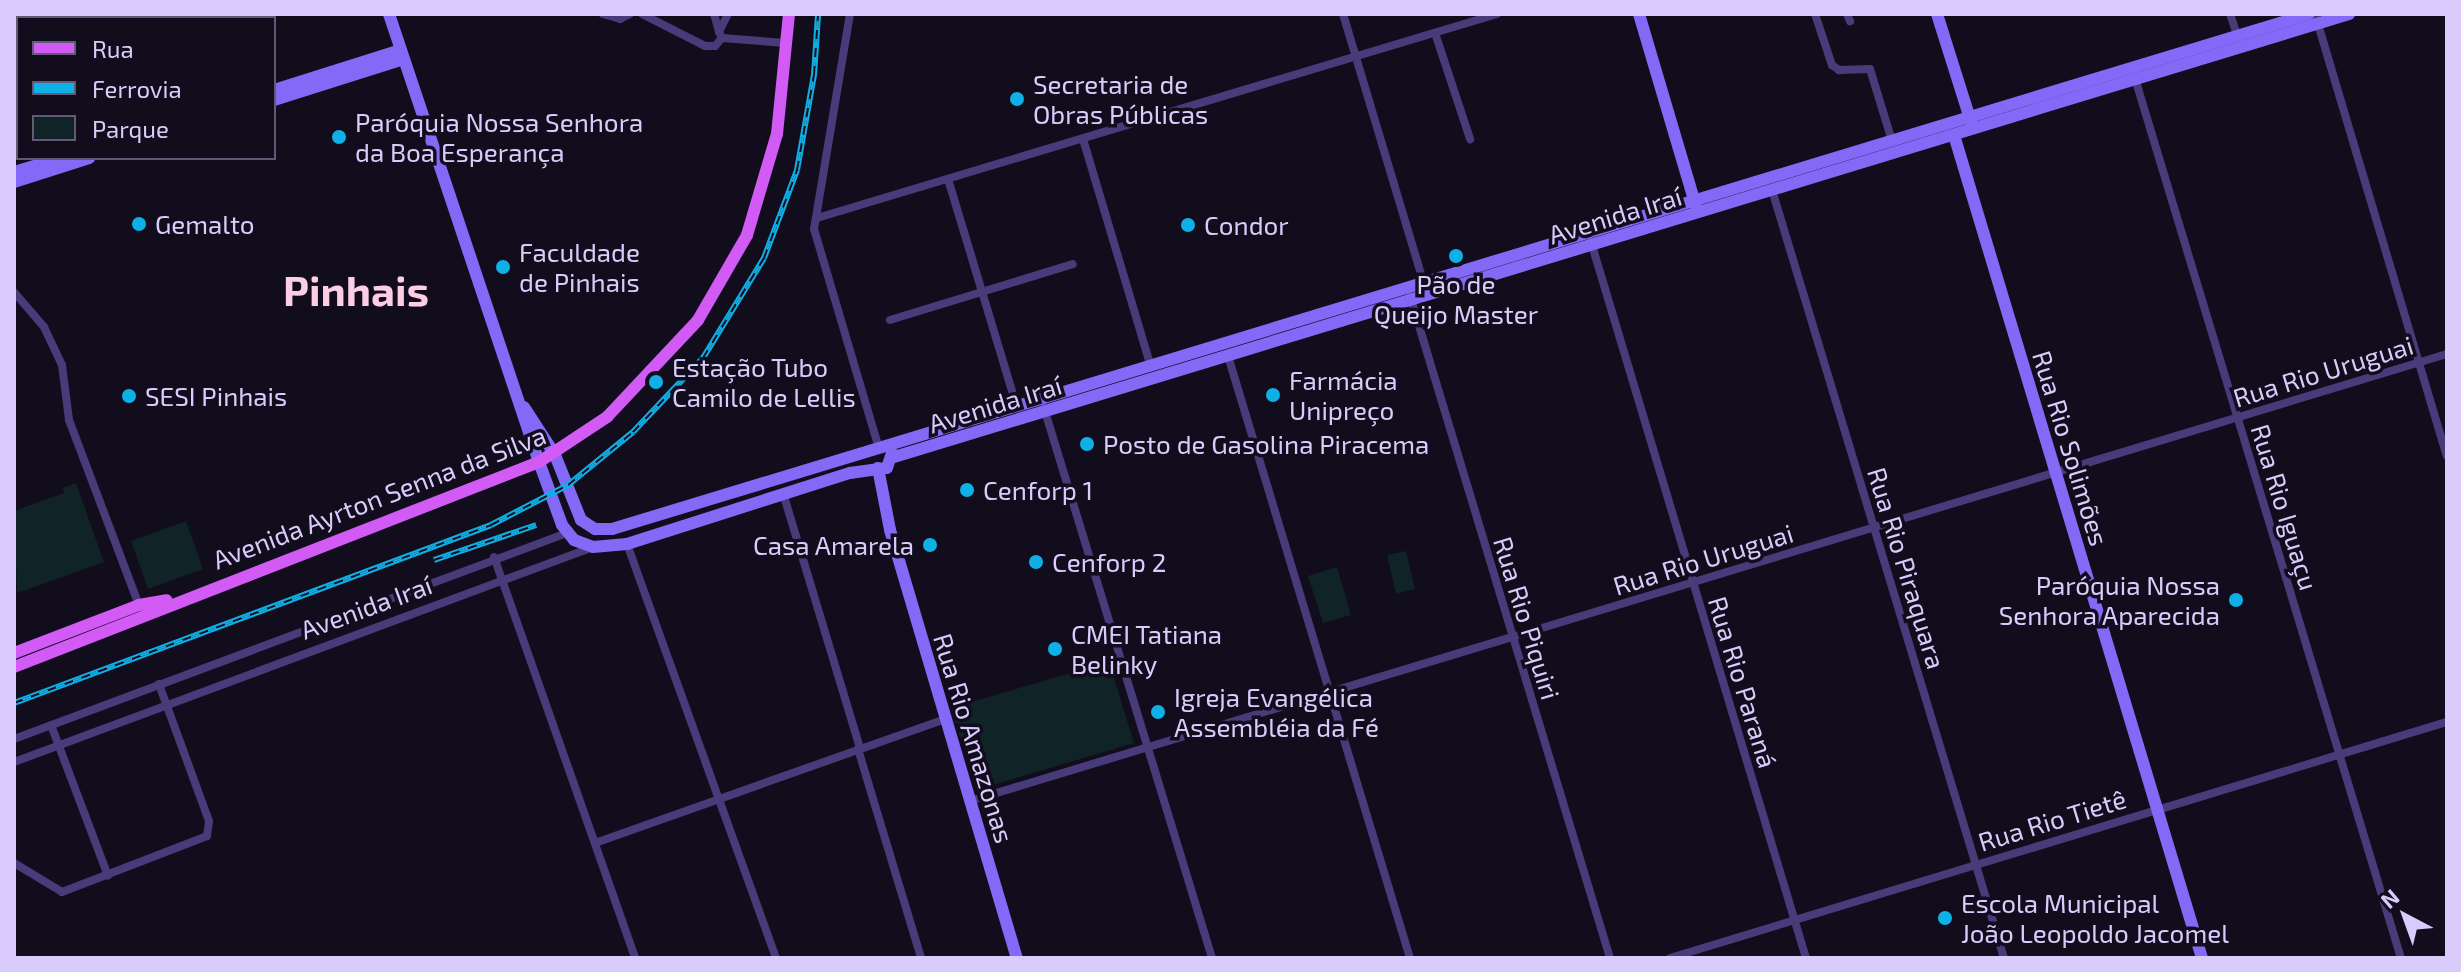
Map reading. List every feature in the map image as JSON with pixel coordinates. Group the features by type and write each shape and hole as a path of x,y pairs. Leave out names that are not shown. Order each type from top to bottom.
{"main road":[{"path":"389,14 524,407 539,462 567,533 593,547"},
{"name":"Avenida Ayrton Senna da Silva","path":"14,667 182,598 555,455 648,378 698,320 730,270 767,181 777,134 789,14"},
{"path":"1639,14 1696,207"},
{"path":"1937,14 1971,123"},
{"name":"Avenida Iraí","path":"555,455 581,520 595,529 612,529 882,458 1151,367 1248,343 1565,247 1725,198 1892,141 1971,123 2314,17 2349,14"},
{"path":"276,89 402,54"},
{"path":"276,99 402,54"},
{"name":"Avenida Iraí","path":"1725,198 1772,190 1954,135 1971,123"},
{"name":"Rua Rio Solimões","path":"1954,135 2202,958"},
{"path":"14,172 54,160"},
{"path":"14,182 80,160"},
{"name":"Avenida Iraí","path":"1410,294 1424,284 1565,247"},
{"name":"Avenida Iraí","path":"593,547 627,544 850,473 1017,408 1043,406 1228,356 1248,343"},
{"path":"524,407 555,455"},
{"name":"Rua Rio Amazonas","path":"882,458 890,530 1017,958"},
{"path":"850,473 874,487 890,530"},
{"name":"Avenida Ayrton Senna da Silva","path":"14,653 139,605 182,598"}],"street":[{"path":"603,14 620,19 630,14"},
{"path":"642,14 705,46 715,46 728,14"},
{"path":"714,14 720,35"},
{"path":"850,14 814,229 882,458"},
{"path":"1343,14 1424,284"},
{"path":"817,218 1497,14"},
{"path":"1815,14 1832,65 1839,70 1870,69 1892,141"},
{"path":"2230,14 2240,41"},
{"path":"2314,17 2447,456"},
{"path":"1435,33 1470,139"},
{"path":"720,35 786,43"},
{"name":"Rua Rio Iguaçu","path":"2133,74 2401,958"},
{"path":"1083,139 1151,367"},
{"path":"948,179 1017,408"},
{"name":"Rua Rio Piraquara","path":"1772,190 2004,958"},
{"name":"Rua Rio Paraná","path":"1591,239 1806,958"},
{"path":"890,320 1073,264"},
{"path":"14,292 44,327 59,357 69,420 139,605"},
{"name":"Rua Rio Piquiri","path":"1410,294 1610,958"},
{"name":"Rua Rio Uruguai","path":"970,801 2447,354"},
{"path":"1228,356 1410,958"},
{"path":"1043,406 1212,958"},
{"path":"783,493 921,958"},
{"name":"Avenida Iraí","path":"14,739 494,557 567,533"},
{"path":"627,544 776,958"},
{"name":"Avenida Iraí","path":"14,762 593,547"},
{"path":"494,557 635,958"},
{"path":"14,863 62,892 194,844 207,836 209,821 159,684"},
{"path":"595,843 945,719"},
{"name":"Rua Rio Tietê","path":"1670,958 2447,722"},
{"path":"51,725 108,876"}],"green space":[{"path":"76,483 104,562 17,593 14,511 64,493 63,488"},
{"path":"186,521 203,569 148,589 131,541"},
{"path":"1406,551 1415,589 1396,594 1387,555"},
{"path":"1337,567 1351,615 1323,623 1308,576"},
{"path":"1109,662 1134,743 976,790 951,708"}],"railway":[{"path":"14,703 491,525 568,485 633,432 703,358 764,258 797,170 814,75 818,14"},
{"path":"434,560 536,525"}],"place":[{"name":"Secretaria de Obras Públicas","path":"1017,99"},
{"name":"Paróquia Nossa Senhora da Boa Esperança","path":"339,137"},
{"name":"Gemalto","path":"139,224"},
{"name":"Condor","path":"1188,225"},
{"name":"Pão de Queijo Master","path":"1456,256"},
{"name":"Faculdade de Pinhais","path":"503,267"},
{"name":"Estação Tubo Camilo de Lellis","path":"656,382"},
{"name":"Farmácia Unipreço","path":"1273,395"},
{"name":"SESI Pinhais","path":"129,396"},
{"name":"Posto de Gasolina Piracema","path":"1087,444"},
{"name":"Cenforp 1","path":"967,490"},
{"name":"Casa Amarela","path":"930,545"},
{"name":"Cenforp 2","path":"1036,562"},
{"name":"Paróquia Nossa Senhora Aparecida","path":"2236,600"},
{"name":"CMEI Tatiana Belinky","path":"1055,649"},
{"name":"Igreja Evangélica Assembléia da Fé","path":"1158,712"},
{"name":"Escola Municipal João Leopoldo Jacomel","path":"1945,918"}],"district":[{"name":"Pinhais","path":"356,289"}]}
